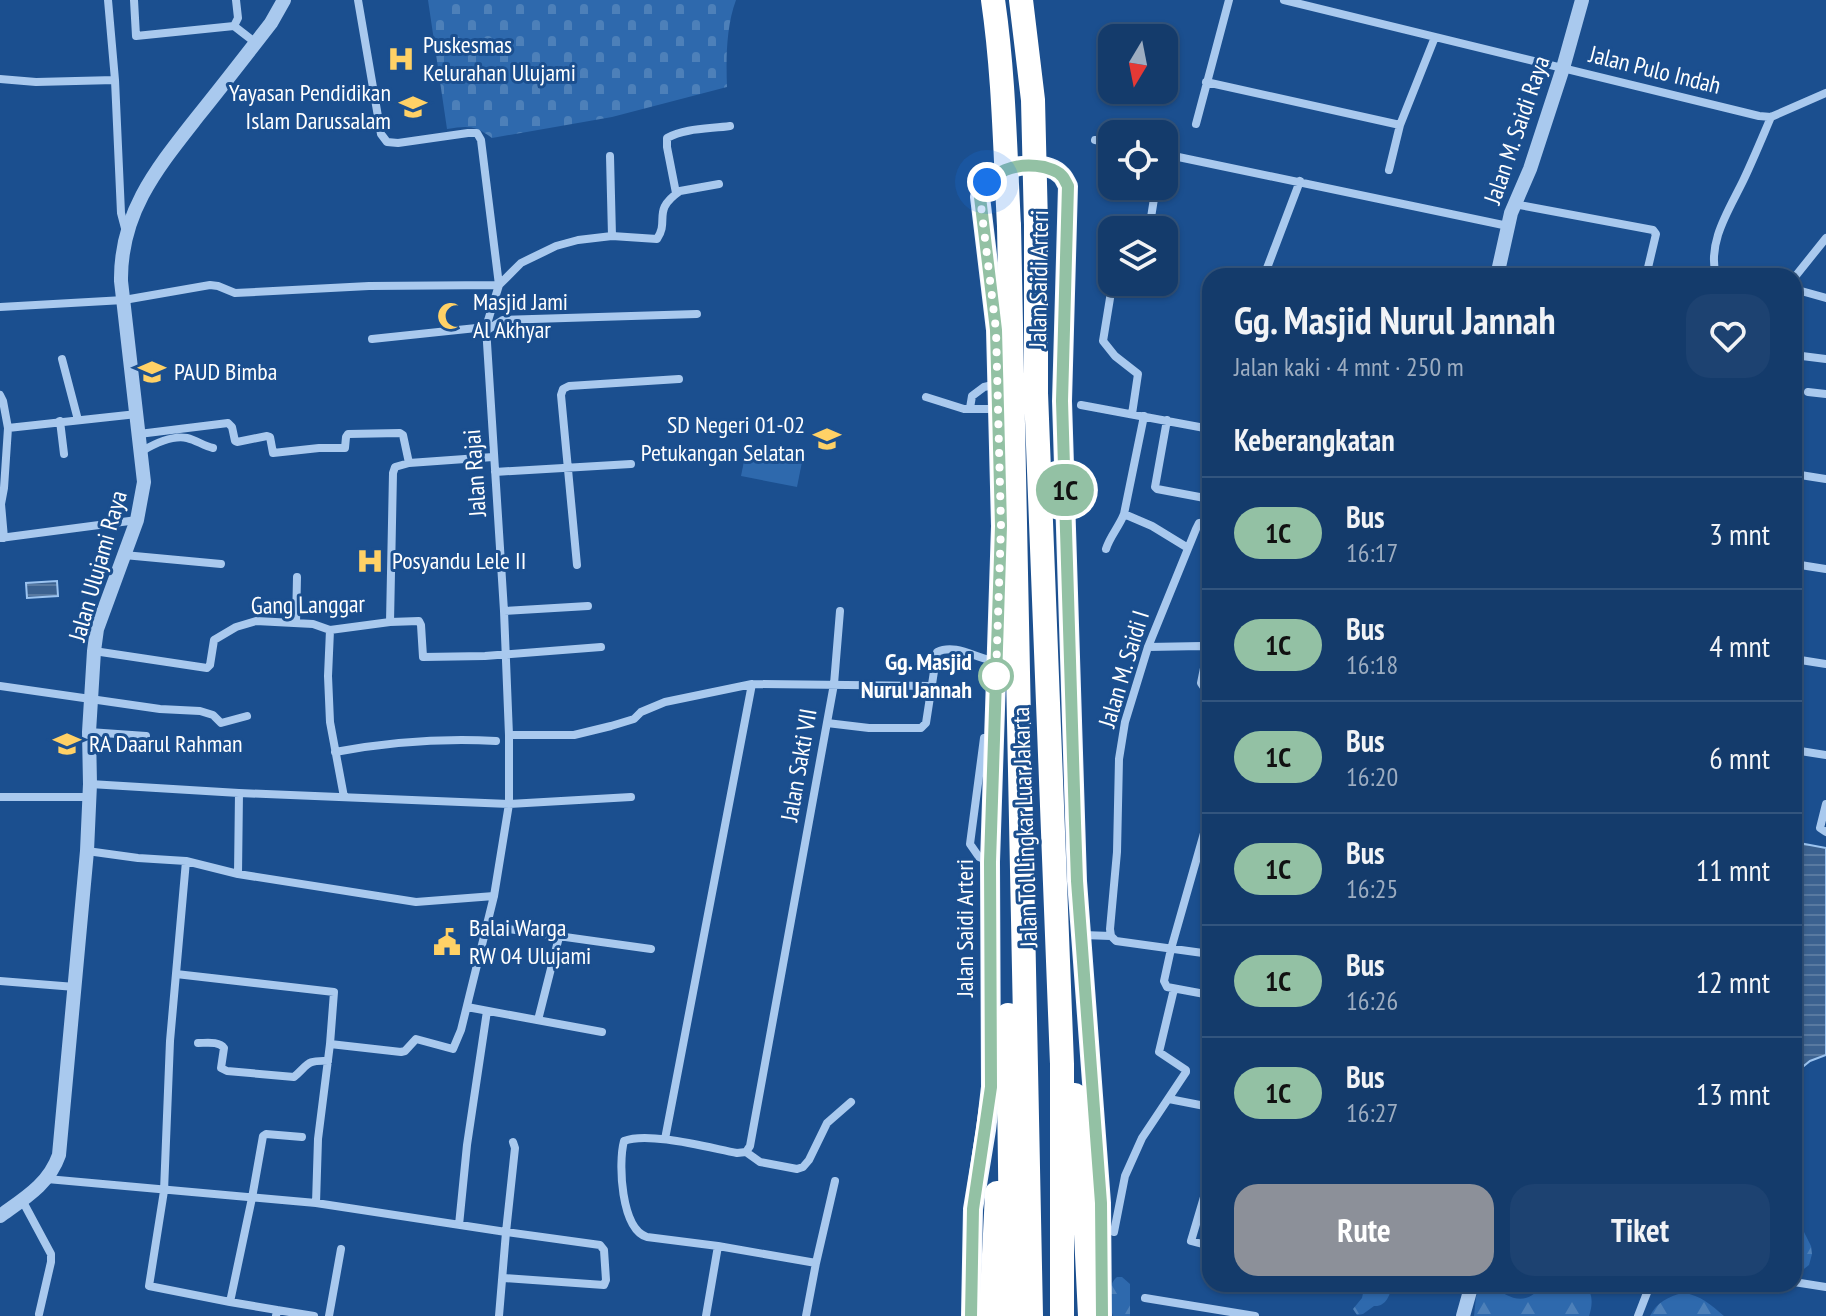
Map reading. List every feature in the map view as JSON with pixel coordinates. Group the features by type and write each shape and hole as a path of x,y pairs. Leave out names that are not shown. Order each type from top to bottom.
{"highway":[{"name":"Jalan Tol Lingkar Luar Jakarta","path":"993,0 998,31 1009,226 1007,662 1031,1316"},
{"name":"Jalan Tol Lingkar Luar Jakarta","path":"1021,0 1033,100 1036,393 1062,1064 1062,1316"},
{"path":"1007,662 1004,702 1012,1316"},
{"path":"1062,1064 1074,1087 1076,1102 1083,1172 1090,1316"},
{"path":"991,1316 998,1170 1009,1108"}],"main road":[{"name":"Jalan Saidi Arteri","path":"971,1316 973,1209 991,1087 990,862 994,717 1007,662 996,330 980,197 983,188 994,176 1015,167 1031,165 1053,169 1063,175 1068,186 1062,401 1077,881 1101,1203 1102,1316"}],"street":[{"path":"108,0 121,213 126,233"},
{"path":"134,0 136,36 234,26 256,43"},
{"path":"234,26 238,18 236,0"},
{"name":"Jalan Ulujami Raya","path":"47,1179 59,1155 75,987 87,851 89,732 97,629 137,520 144,482 121,269 122,252 139,201 157,170 271,23 284,0"},
{"path":"358,0 381,134 387,142 468,133 477,133 481,140 499,285"},
{"path":"1196,124 1229,0"},
{"name":"Jalan Pulo Indah","path":"1284,0 1747,114 1771,117"},
{"name":"Jalan M. Saidi Raya","path":"1499,268 1514,204 1530,169 1582,0"},
{"path":"1389,170 1400,125 1435,37"},
{"path":"0,79 36,82 115,80"},
{"path":"1206,82 1400,125"},
{"path":"1714,268 1719,228 1771,117 1826,93"},
{"path":"676,193 667,138 690,131 730,126"},
{"path":"610,156 612,236"},
{"path":"1178,157 1508,226"},
{"path":"1267,268 1300,181"},
{"path":"0,307 124,300 213,285 235,293 369,286 499,285 521,263 539,253 578,240 612,236 657,239 661,233 662,207 676,193 719,184"},
{"path":"1514,204 1653,230 1656,234 1648,268"},
{"path":"1802,268 1826,238"},
{"name":"Jalan Rajai","path":"330,1044 401,1052 416,1039 453,1049 467,1007 494,896 509,804 504,611 486,329 499,285"},
{"path":"1802,291 1826,298"},
{"path":"1110,296 1103,341 1115,356 1138,374 1132,414"},
{"path":"372,339 486,329 503,320 697,314"},
{"path":"1802,356 1826,359"},
{"path":"62,359 78,420"},
{"path":"577,565 561,395 563,389 569,386 679,379"},
{"path":"970,408 972,396 984,387 998,384"},
{"path":"1808,392 1826,394"},
{"path":"0,395 8,428 1,504 2,538 137,520"},
{"path":"926,397 964,409 998,409"},
{"path":"1081,405 1202,427"},
{"path":"8,428 137,414"},
{"path":"1106,549 1124,514 1144,416"},
{"path":"1167,420 1155,487 1202,497"},
{"path":"60,421 64,454"},
{"path":"139,434 228,423 235,441 267,436 275,453 345,448 348,434 400,433 409,463 493,457"},
{"path":"142,451 176,438 188,438 213,448"},
{"name":"Gang Langgar","path":"94,651 207,668 214,640 236,627 256,621 313,624 330,630 390,622 393,473 395,467 409,463"},
{"path":"495,472 631,464"},
{"path":"1802,475 1826,479"},
{"path":"1124,514 1152,526 1188,548"},
{"name":"Jalan M. Saidi I","path":"1111,936 1119,759 1125,722 1148,647 1188,548 1199,523 1202,523"},
{"path":"124,555 221,564"},
{"path":"1802,565 1826,569"},
{"path":"296,623 297,577"},
{"path":"504,611 588,606"},
{"path":"840,611 834,684 931,686"},
{"path":"390,622 420,623 423,657 601,647"},
{"path":"330,630 330,722 344,797"},
{"path":"1148,647 1202,646"},
{"path":"827,723 869,728 921,728 926,723 937,652 941,649 964,652 983,660 1007,662"},
{"path":"1802,660 1826,664"},
{"path":"665,1139 752,684"},
{"name":"Jalan Sakti VII","path":"509,735 574,735 634,719 639,713 659,705 752,684 834,684 750,1146 746,1152"},
{"path":"0,686 160,709 200,711 213,715 221,723 247,716"},
{"path":"89,732 146,736"},
{"path":"335,752 420,740 496,741"},
{"path":"1802,751 1826,755"},
{"path":"0,797 90,790 509,804 631,797"},
{"path":"238,874 239,793"},
{"path":"1826,804 1820,828 1826,832"},
{"path":"1202,840 1164,981 1167,987 1202,994"},
{"path":"87,851 186,861 238,874 416,902 494,896"},
{"path":"186,861 170,1041 164,1191 149,1286 276,1313 314,1316"},
{"path":"486,926 651,949"},
{"path":"1081,935 1111,936 1116,941 1202,953"},
{"path":"538,1020 559,937"},
{"path":"176,974 334,992 318,1139 316,1203"},
{"path":"0,981 75,987"},
{"path":"1114,1232 1125,1176 1142,1138 1186,1072 1159,1052 1174,989"},
{"path":"467,1007 602,1032"},
{"path":"459,1225 467,1145 487,1011"},
{"path":"198,1043 223,1046 221,1068 227,1071 294,1077 311,1061 328,1061"},
{"path":"1169,1099 1202,1105"},
{"path":"816,1263 640,1235 630,1220 624,1196 621,1165 624,1141 632,1138 665,1139 737,1153 746,1152 760,1162 797,1169 809,1160 827,1123 851,1102"},
{"path":"230,1302 263,1135 302,1137"},
{"path":"499,1316 515,1148 513,1142"},
{"path":"0,1216 47,1179 316,1203 600,1245 604,1250 604,1285 504,1278"},
{"path":"806,1316 835,1181"},
{"path":"22,1200 51,1254 39,1314"},
{"path":"1202,1204 1191,1242 1202,1244"},
{"path":"706,1316 718,1246"},
{"path":"329,1316 341,1249"},
{"path":"1802,1283 1826,1287"},
{"path":"1463,1316 1470,1292"},
{"path":"1638,1316 1647,1292"},
{"path":"1145,1298 1255,1316"}],"green space":[{"path":"428,0 736,0 728,32 727,87 612,117 492,138 471,128 447,129"},
{"path":"746,451 802,462 797,487 741,476"},
{"path":"1802,1216 1804,1232 1811,1246 1809,1265 1802,1270"},
{"path":"1117,1277 1130,1284 1130,1316 1113,1316 1110,1290"},
{"path":"1363,1292 1390,1292 1384,1302 1357,1315 1353,1309"},
{"path":"1478,1292 1502,1292 1518,1299 1535,1292 1590,1292 1592,1303 1589,1316 1474,1316"},
{"path":"1683,1293 1700,1298 1724,1316 1650,1316 1664,1301"}],"shaded area":[{"path":"57,581 58,596 27,598 26,583"},
{"path":"1802,844 1826,848 1826,1055 1802,1068"}],"bus line":[{"name":"1C","path":"971,1316 973,1209 991,1087 990,862 1001,526 996,330 980,197 987,182 1001,171 1031,165 1053,169 1063,175 1068,186 1062,401 1077,881 1101,1203 1102,1316"}],"place":[{"name":"Puskesmas Kelurahan Ulujami","path":"401,59"},
{"name":"Yayasan Pendidikan Islam Darussalam","path":"413,107"},
{"name":"Masjid Jami Al Akhyar","path":"451,316"},
{"name":"PAUD Bimba","path":"152,372"},
{"name":"SD Negeri 01-02 Petukangan Selatan","path":"827,439"},
{"name":"Posyandu Lele II","path":"370,561"},
{"name":"Gg. Masjid Nurul Jannah","path":"996,676"},
{"name":"RA Daarul Rahman","path":"67,744"},
{"name":"Balai Warga RW 04 Ulujami","path":"447,942"}],"route":[{"path":"987,182 980,197 996,330 1001,526 996,676"}]}
